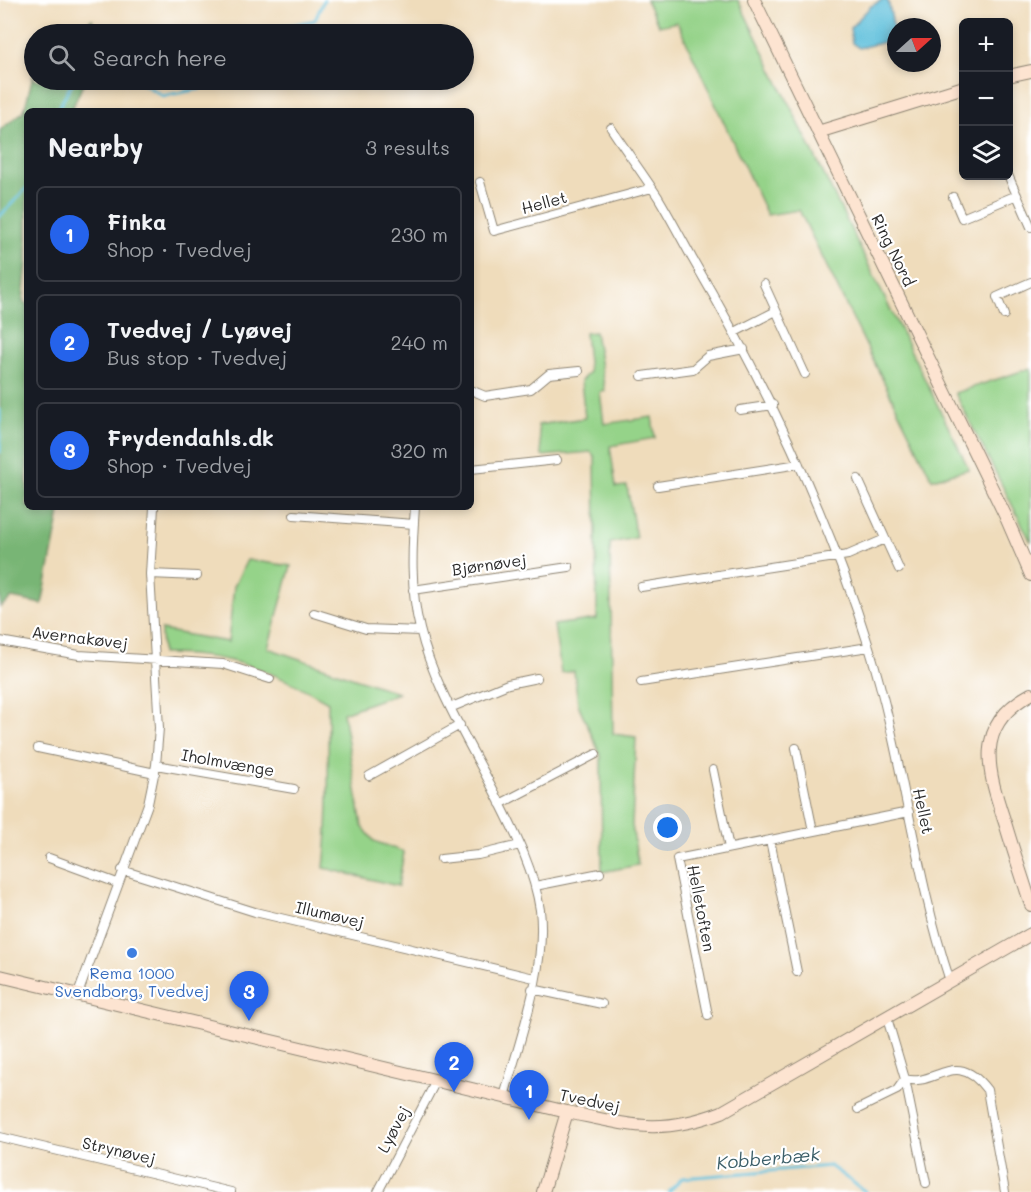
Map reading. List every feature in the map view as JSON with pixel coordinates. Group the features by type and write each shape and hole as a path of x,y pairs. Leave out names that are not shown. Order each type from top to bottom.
{"street":[{"name":"Ring Nord","path":"754,0 1005,515 1031,575"},
{"path":"1013,75 1031,71"},
{"path":"819,132 908,102 959,88"},
{"name":"Hellet","path":"611,128 652,189 735,332 773,405 837,554 869,647 890,722 935,936 950,981"},
{"path":"1010,180 1031,227"},
{"name":"Hellet","path":"480,182 494,231 652,189"},
{"path":"953,197 962,218 1017,195"},
{"path":"1004,315 997,297 1031,282"},
{"path":"764,284 805,374"},
{"path":"735,332 776,311"},
{"path":"642,376 693,369 708,356 744,349"},
{"path":"474,391 485,396 533,389 549,375 579,371"},
{"path":"740,410 773,405"},
{"path":"474,469 557,459"},
{"path":"658,486 798,464"},
{"path":"858,479 899,569"},
{"path":"78,994 148,804 156,769 159,728 157,660 150,574 154,510"},
{"path":"416,510 413,590 420,631 431,663 520,845 535,886 540,910 540,937 532,989 504,1097"},
{"path":"294,515 414,524"},
{"name":"Ring Nord","path":"1005,515 1031,562"},
{"path":"641,587 837,554 848,555 885,539"},
{"name":"Bjørnøvej","path":"413,590 569,567"},
{"path":"150,574 197,576"},
{"path":"314,613 366,629 420,631"},
{"name":"Avernakøvej","path":"0,641 79,655 223,664 270,679"},
{"path":"641,682 869,647"},
{"path":"452,707 508,684 537,678"},
{"path":"1031,694 1004,715 995,728 988,753 992,785 1031,905"},
{"path":"369,776 460,725"},
{"path":"38,748 156,769"},
{"path":"796,748 813,831"},
{"path":"500,804 596,754"},
{"name":"Iholmvænge","path":"156,769 294,789"},
{"path":"713,770 729,848"},
{"name":"Helletoften","path":"708,1015 677,859 909,812"},
{"path":"770,840 797,972"},
{"path":"441,859 478,855 520,845"},
{"path":"49,858 117,883"},
{"name":"Illumøvej","path":"122,870 255,912 534,978"},
{"path":"535,886 600,873"},
{"name":"Tvedvej","path":"0,976 567,1112 626,1125 661,1128 693,1123 722,1112 1031,934"},
{"path":"532,989 602,1004"},
{"path":"886,1018 905,1079 926,1183"},
{"path":"858,1109 897,1090 905,1079 965,1071 979,1079 987,1090 1005,1192"},
{"name":"Lyøvej","path":"378,1192 436,1081"},
{"path":"543,1192 567,1112"},
{"name":"Strynøvej","path":"0,1137 231,1192"}],"green space":[{"path":"646,0 738,0 969,469 932,479 799,210 767,215 677,22 659,26"},
{"path":"29,90 80,90 72,108 25,108"},
{"path":"24,111 24,510 60,510 42,604 12,598 0,607 0,130"},
{"path":"595,332 605,391 600,392 604,424 652,417 655,438 610,446 616,487 627,486 636,538 610,543 613,734 636,737 632,825 638,865 602,872 601,756 578,704 574,671 561,673 554,625 597,619 595,457 591,452 542,456 538,425 585,418 581,381 589,372 585,333"},
{"path":"1031,368 1031,542 955,393"},
{"path":"247,560 291,566 268,648 398,693 343,713 362,826 374,841 404,852 398,886 324,868 328,806 328,702 268,672 229,660 186,654 162,654 161,630 228,642 234,586"}],"water":[{"path":"882,0 888,0 892,18 887,18 887,41 859,48 852,43 850,28 871,6"}],"waterway":[{"path":"297,24 315,20 324,0"},
{"path":"59,108 69,90"},
{"path":"153,90 163,96 194,90"},
{"path":"0,216 24,191"},
{"path":"0,410 0,452"},
{"name":"Kobberbæk","path":"669,1192 682,1178 830,1166 866,1192"}],"place":[{"name":"Rema 1000 Svendborg, Tvedvej","path":"132,953"},
{"name":"Frydendahls.dk","path":"249,1021"},
{"name":"Tvedvej / Lyøvej","path":"454,1092"},
{"name":"Finka","path":"529,1120"}]}
